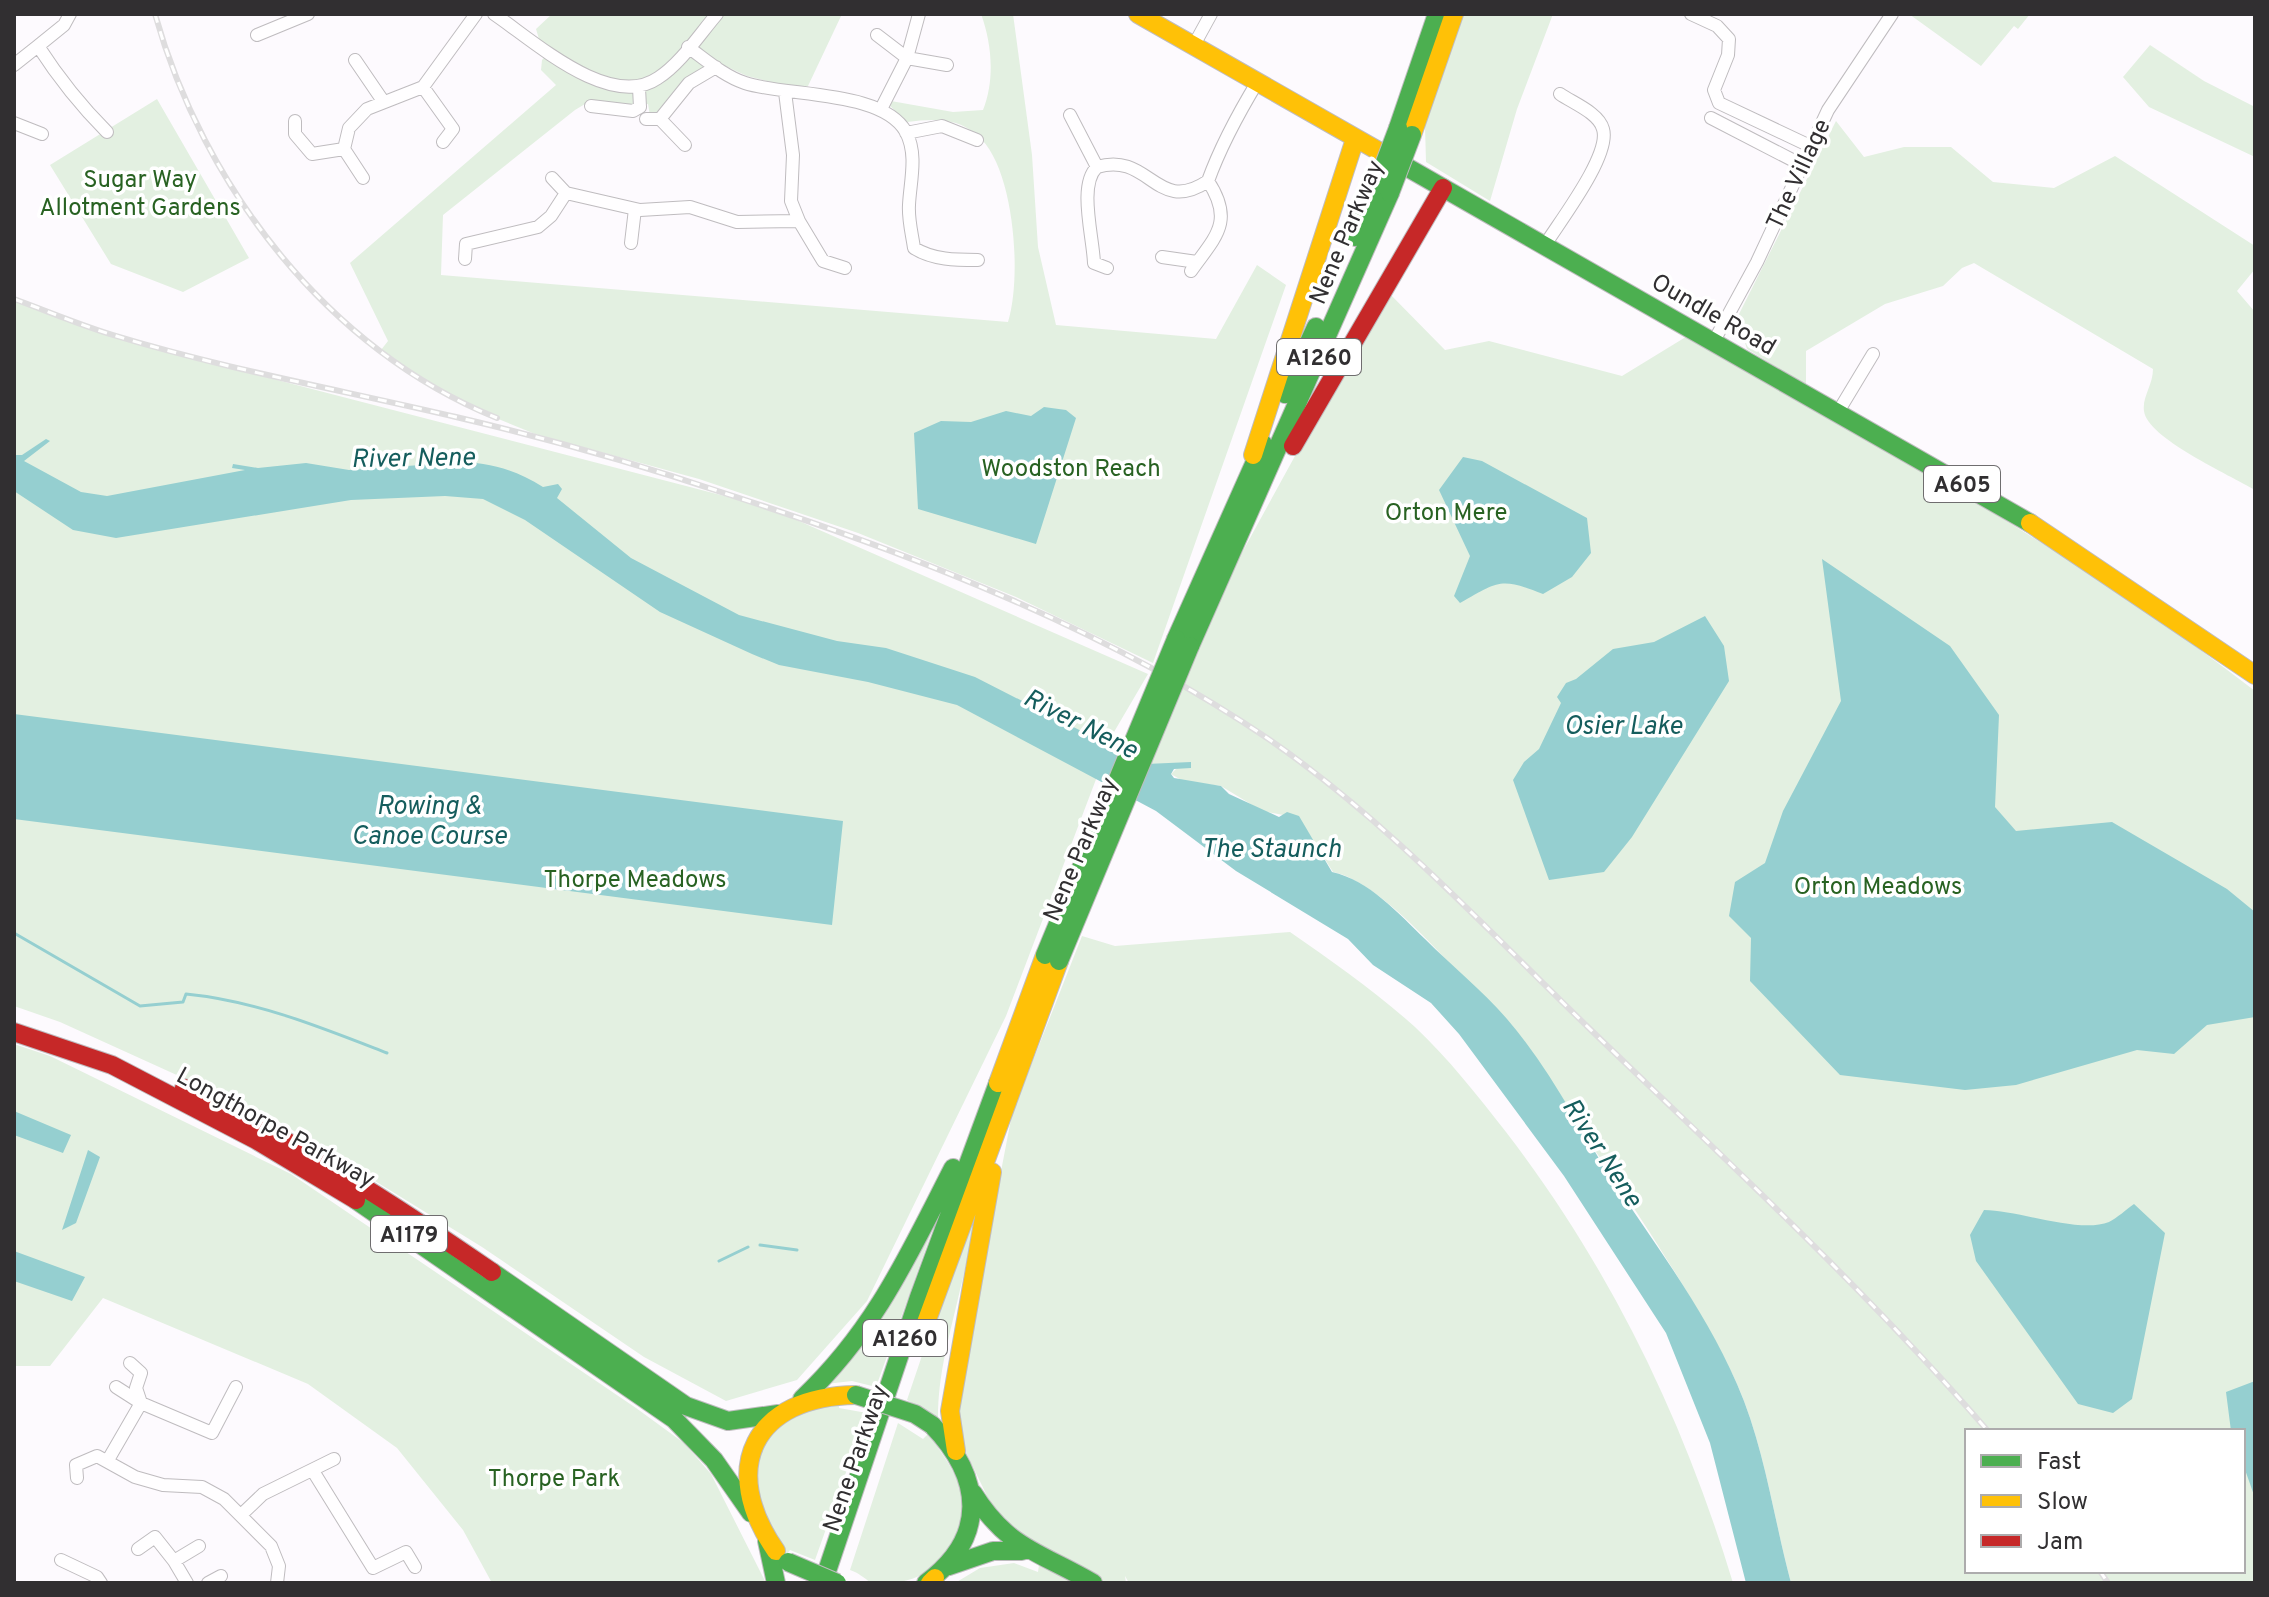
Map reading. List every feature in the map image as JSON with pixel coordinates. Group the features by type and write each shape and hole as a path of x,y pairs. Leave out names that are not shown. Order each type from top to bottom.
{"main road":[{"name":"Oundle Road","path":"1138,14 2034,525 2255,675"},
{"name":"Nene Parkway","path":"1405,132 1437,14"},
{"name":"Nene Parkway","path":"823,1583 919,1297 1052,958 1183,642 1383,190 1454,14"},
{"path":"1241,515 1355,139"},
{"path":"1241,515 1443,188"},
{"name":"Longthorpe Parkway","path":"14,1019 116,1055 268,1128 387,1200 686,1406 728,1421 778,1414"},
{"name":"Longthorpe Parkway","path":"14,1032 112,1065 256,1140 379,1213 674,1419 714,1460 767,1541"},
{"name":"Nene Parkway","path":"838,1583 998,1102"},
{"path":"751,1513 746,1477 756,1442 778,1414 802,1399 844,1358 884,1303 998,1102"},
{"path":"998,1102 950,1411 956,1451 973,1493 997,1529 1025,1552 1093,1583"},
{"path":"802,1399 838,1393 856,1395 915,1414 932,1425 956,1451"},
{"path":"935,1577 969,1532 973,1493"},
{"path":"767,1541 788,1562 838,1583"},
{"path":"767,1541 776,1583"},
{"path":"935,1577 993,1551 1025,1552"}],"street":[{"path":"14,65 64,25 70,14"},
{"path":"257,35 308,14"},
{"path":"363,178 344,149 349,128 367,109 423,87 476,14"},
{"path":"494,14 603,84 639,88 661,76 717,14"},
{"path":"881,109 907,58 919,14"},
{"path":"1194,45 1211,14"},
{"path":"1691,14 1717,26 1729,39 1728,55 1714,90 1719,103 1810,146"},
{"name":"The Village","path":"1714,341 1757,262 1810,146 1845,82 1892,14"},
{"path":"877,35 907,58 947,65"},
{"path":"38,46 60,73 76,101 107,132"},
{"path":"688,47 742,82 881,109 906,133 913,167 908,208 914,248 923,254 953,260 978,260"},
{"path":"355,60 383,101"},
{"path":"660,119 689,83 716,67"},
{"path":"1107,268 1094,263 1093,228 1086,191 1090,174 1108,163 1130,165 1171,193 1191,193 1208,181 1226,134 1258,81"},
{"path":"423,87 459,127 443,142"},
{"path":"591,106 633,111 640,107 639,88"},
{"path":"785,92 793,155 791,201 823,261 845,268"},
{"path":"1545,245 1604,150 1603,129 1596,118 1560,94"},
{"path":"1070,115 1097,167"},
{"path":"1711,118 1802,165"},
{"path":"646,119 660,119 685,145"},
{"path":"295,121 295,134 312,154 344,149"},
{"path":"14,123 42,134"},
{"path":"906,133 942,126 977,140"},
{"path":"552,178 566,193 635,209 690,207 737,222 799,221"},
{"path":"1162,257 1194,267 1219,232 1223,217 1220,199 1208,181"},
{"path":"465,259 466,244 542,225 566,193"},
{"path":"631,243 635,209"},
{"path":"1838,412 1873,354"},
{"path":"108,1460 141,1403 136,1388 141,1373 130,1363"},
{"path":"116,1387 141,1403 212,1433 236,1387"},
{"path":"77,1478 74,1468 97,1456 148,1480 202,1487 241,1515 271,1546 279,1566 277,1583"},
{"path":"241,1515 263,1494 334,1459"},
{"path":"313,1471 373,1568 406,1552 415,1567"},
{"path":"138,1549 155,1537 187,1583"},
{"path":"174,1561 199,1546"},
{"path":"61,1560 97,1577 101,1583"},
{"path":"208,1583 221,1576"}],"green space":[{"name":"Woodston Reach","path":"552,14 842,14 808,86 799,89 747,76 723,65 707,70 656,116 650,116 648,104 619,108 590,101 575,110 443,215 441,275 1008,322 1014,279 1012,224 1000,171 990,150 977,135 961,125 935,120 907,122 888,104 891,101 953,112 983,110 991,62 981,14 1013,14 1032,155 1038,247 1056,325 1216,339 1257,265 1286,285 1153,663 1016,597 858,533 699,479 535,434 479,411 432,385 381,350 388,341 350,263 556,85 541,70 542,60 552,49 539,39 536,29"},
{"path":"1463,14 1553,14 1517,109 1490,201 1426,162 1425,126"},
{"path":"1909,14 2030,14 2018,29 2014,26 1981,66"},
{"path":"2150,45 2204,81 2255,107 2255,157 2149,107 2123,77"},
{"name":"Sugar Way Allotment Gardens","path":"157,99 249,258 183,292 111,264 50,165"},
{"path":"1836,121 1864,157 1904,147 1951,147 1993,182 2054,188 2115,156 2255,246 2255,269 2237,291 2255,312 2255,490 2174,444 2149,422 2144,406 2153,369 1974,263 1962,268 1943,286 1885,304 1806,351 1806,385 1747,349 1737,318"},
{"name":"Orton Meadows","path":"1386,290 1445,350 1489,341 1622,376 1689,335 1978,504 2119,593 2188,641 2255,691 2255,1583 1791,1583 1747,1408 1711,1333 1617,1182 1495,1016 1434,946 1378,896 1333,872 1299,818 1262,811 1221,786 1183,781 1171,774 1177,768 1191,768 1151,764 1210,611"},
{"name":"Thorpe Meadows","path":"14,302 200,360 767,507 1148,674 1114,732 1006,1016 867,1301 797,1380 726,1401 644,1357 482,1247 276,1120 60,1022 14,1006"},
{"path":"1290,932 1370,989 1427,1039 1485,1105 1544,1184 1611,1291 1667,1404 1691,1462 1733,1583 1129,1583 1125,1576 1126,1583 1100,1583 1000,1523 963,1446 955,1411 1012,1114 1082,936 1115,946"},
{"name":"Thorpe Park","path":"14,1044 50,1056 291,1174 636,1408 684,1443 711,1474 766,1583 492,1583 463,1530 397,1448 308,1384 103,1298 50,1366 14,1366"},
{"path":"985,1169 945,1354 938,1418 907,1400"},
{"path":"940,1209 876,1387 852,1381 826,1384"},
{"path":"839,1402 839,1408 867,1413 815,1560 790,1550 787,1554 767,1524 757,1501 760,1441 801,1407"},
{"path":"898,1423 923,1439 928,1434 942,1454 964,1499 965,1523 955,1547 936,1566 913,1579 874,1583 850,1570"},
{"path":"1014,1563 1038,1572 1039,1565 1081,1583 955,1583 980,1568"}],"water":[{"path":"1044,407 1066,410 1076,418 1036,544 918,509 914,433 941,421 971,422 1006,411 1031,416"},
{"name":"The Staunch","path":"46,439 50,441 24,461 81,492 107,496 245,470 232,468 233,464 258,468 306,463 349,470 421,465 428,459 432,463 490,465 517,473 543,487 558,484 562,489 557,498 631,558 739,615 837,641 886,648 975,677 1146,764 1191,762 1191,768 1174,769 1171,774 1174,778 1221,786 1229,794 1279,817 1287,812 1299,816 1332,872 1371,890 1405,919 1498,1009 1552,1080 1617,1187 1697,1307 1725,1358 1755,1433 1791,1583 1746,1583 1710,1443 1666,1333 1564,1176 1459,1034 1431,1003 1373,965 1348,939 1236,871 1156,811 957,705 868,682 779,665 660,612 525,520 483,499 445,496 351,500 116,538 73,530 14,491 14,455 22,455"},
{"name":"Orton Mere","path":"1463,457 1482,461 1587,518 1591,553 1572,577 1543,594 1517,585 1500,584 1460,603 1454,596 1470,556 1439,490"},
{"path":"1822,559 1950,646 1999,715 1995,807 2016,831 2112,822 2227,889 2255,912 2255,1017 2207,1025 2174,1054 2137,1050 2016,1085 1965,1090 1840,1075 1750,981 1751,938 1729,916 1735,882 1765,863 1783,811 1841,701"},
{"name":"Osier Lake","path":"1705,616 1724,646 1729,681 1632,837 1604,872 1549,880 1513,780 1524,762 1539,749 1561,703 1557,697 1566,683 1576,679 1613,649 1654,642"},
{"name":"Rowing & Canoe Course","path":"14,714 843,821 832,925 14,819"},
{"path":"14,1111 71,1135 63,1153 14,1135"},
{"path":"88,1150 100,1157 76,1223 62,1230"},
{"path":"2134,1204 2165,1233 2132,1399 2113,1413 2078,1404 1976,1261 1970,1235 1984,1210 2096,1225 2109,1222"},
{"path":"14,1251 85,1277 72,1301 14,1281"},
{"path":"2255,1381 2255,1498 2245,1470 2245,1429 2231,1429 2226,1392"}],"waterway":[{"path":"14,933 140,1006 183,1002 186,994 212,997 288,1016 387,1053"},
{"path":"760,1245 797,1250"},
{"path":"719,1261 748,1247"}],"railway":[{"path":"155,14 177,78 205,140 240,199 281,255 327,306 379,350 436,388 497,418"},
{"path":"14,299 155,347 558,443 798,517 1007,598 1142,663 1207,700 1314,772 1437,879 1844,1276 1986,1429"},
{"path":"2101,1573 2108,1583"}],"traffic: fast":[{"path":"1398,128 1437,14"},
{"path":"1376,186 1398,128"},
{"path":"1390,193 1412,135"},
{"path":"1396,161 2030,523"},
{"path":"1355,237 1376,186"},
{"path":"1190,646 1390,193"},
{"path":"1285,394 1316,327"},
{"path":"1176,639 1263,444"},
{"path":"1045,955 1176,639"},
{"path":"1059,961 1190,646"},
{"path":"823,1583 919,1297 998,1083"},
{"path":"802,1399 828,1373 870,1319 905,1262 953,1168"},
{"path":"356,1200 674,1419 714,1460 751,1513"},
{"path":"492,1272 686,1406 728,1421 778,1414"},
{"path":"856,1395 915,1414 932,1425"},
{"path":"926,1583 946,1565 960,1546 969,1527 971,1507 969,1486 961,1466 932,1425"},
{"path":"973,1493 986,1512 1012,1538 1093,1583"},
{"path":"767,1541 776,1583"},
{"path":"949,1566 993,1551 1022,1551"},
{"path":"788,1562 837,1583"}],"traffic: slow":[{"path":"1138,14 1396,161"},
{"path":"1412,135 1454,14"},
{"path":"1253,455 1355,139"},
{"path":"2030,523 2255,675"},
{"path":"998,1083 1045,955"},
{"path":"924,1328 1059,961"},
{"path":"956,1451 950,1411 992,1172"},
{"path":"776,1551 759,1521 750,1492 749,1465 756,1442 771,1423 792,1408 821,1399 856,1395"},
{"path":"930,1583 935,1578"}],"traffic: jam":[{"path":"1293,446 1443,188"},
{"path":"14,1032 112,1065 256,1140 356,1200"},
{"path":"184,1088 342,1174 492,1272"}],"water label":[{"name":"River Nene","path":"413,457"},
{"name":"River Nene","path":"1081,723"},
{"name":"River Nene","path":"1603,1152"}]}
